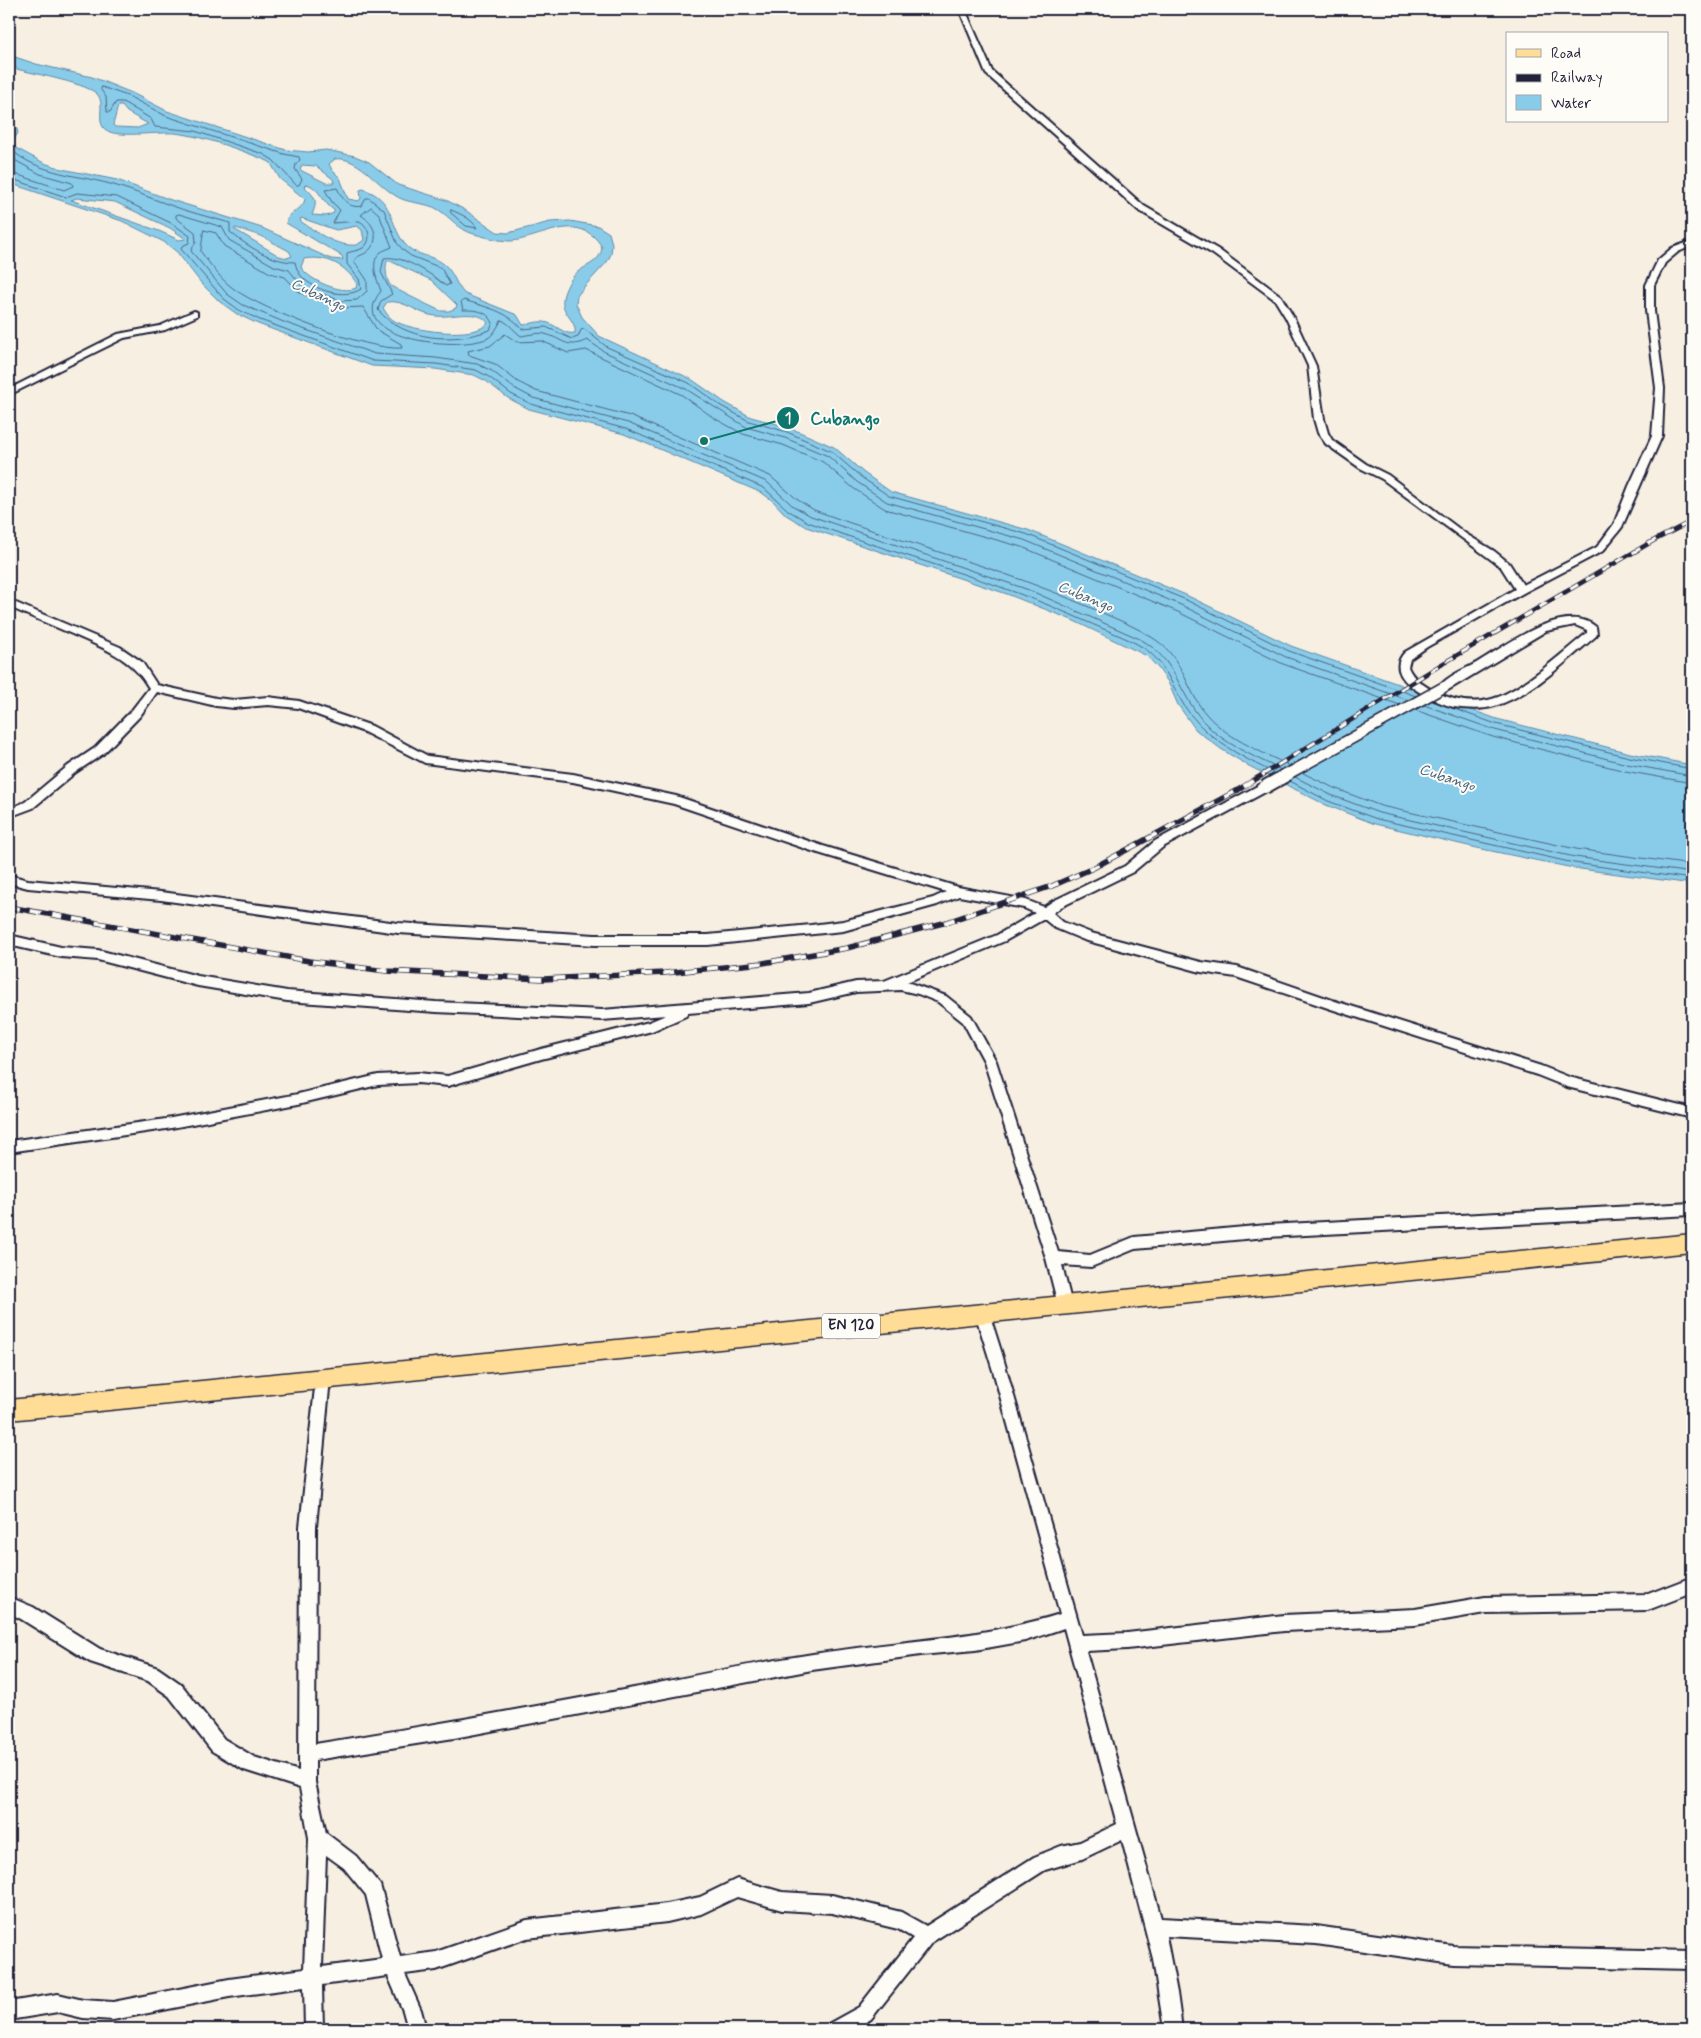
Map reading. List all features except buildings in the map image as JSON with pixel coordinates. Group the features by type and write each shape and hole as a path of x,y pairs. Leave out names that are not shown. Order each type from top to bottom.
{"main road":[{"name":"EN 120","path":"9,1410 1692,1243"}],"street":[{"path":"962,9 989,72 1141,208 1216,252 1278,298 1290,318 1312,366 1319,418 1323,433 1330,442 1363,466 1385,477 1463,536 1490,553 1505,565 1521,590"},
{"path":"884,985 993,942 1045,913 1057,904 1129,869 1159,844 1265,787 1444,687 1542,629 1555,624 1582,623 1592,629 1592,634 1514,693 1494,703 1470,705 1454,703 1436,696 1408,678 1404,666 1404,661 1423,645 1521,590 1600,549 1619,525 1634,486 1657,436 1660,388 1650,311 1650,285 1661,262 1675,250 1692,242"},
{"path":"9,392 121,336 170,326 194,314"},
{"path":"9,603 107,643 143,668 154,688"},
{"path":"9,813 29,805 72,769 99,751 136,713 154,688"},
{"path":"154,688 166,689 216,702 234,704 268,701 299,705 368,729 425,759 573,778 676,800 810,846 958,891 1026,904 1045,913 1059,925 1088,936 1201,967 1237,972 1335,1006 1541,1071 1567,1082 1642,1099 1692,1113"},
{"path":"9,879 28,884 162,896 398,928 595,940 708,940 843,926 937,902 958,891"},
{"path":"9,940 61,952 98,956 198,981 287,996 436,1007 602,1015 809,998 856,987 901,985 921,990 942,999 967,1019 990,1061 1053,1258 1065,1305"},
{"path":"9,1147 166,1124 298,1099 378,1080 418,1078 448,1081 541,1054 652,1026 692,1008"},
{"path":"1053,1258 1091,1262 1134,1243 1267,1231 1692,1209"},
{"path":"982,1314 1005,1385 1156,1928 1169,1987 1173,2029"},
{"path":"314,2029 313,1977 318,1838 307,1782 308,1527 323,1378"},
{"path":"1076,1643 1127,1641 1284,1623 1415,1617 1486,1605 1648,1602 1692,1585"},
{"path":"9,1604 27,1613 96,1656 152,1674 175,1690 218,1744 250,1764 307,1782"},
{"path":"308,1753 473,1726 812,1662 921,1647 975,1642 1025,1633 1070,1619"},
{"path":"836,2029 865,2013 926,1936 1040,1863 1061,1854 1082,1850 1127,1828"},
{"path":"318,1838 350,1862 374,1891 393,1966 412,2010 417,2029"},
{"path":"9,2011 58,2004 83,2009 113,2011 229,1988 436,1960 527,1929 667,1913 701,1905 738,1888 782,1902 832,1904 902,1921 926,1936"},
{"path":"1156,1928 1316,1935 1453,1955 1692,1960"}],"water":[{"path":"9,55 36,64 92,77 132,93 167,111 286,150 308,152 326,150 355,156 369,162 398,185 446,200 465,210 497,232 508,233 550,222 570,221 598,226 609,233 612,244 611,254 607,262 577,296 576,304 582,317 599,336 691,379 724,402 751,417 788,427 834,447 864,473 891,492 1028,530 1186,595 1291,646 1497,719 1630,753 1692,765 1692,884 1573,868 1477,848 1375,824 1326,805 1247,765 1221,749 1196,730 1178,705 1168,682 1147,656 1072,620 1007,594 806,527 786,515 773,501 762,493 624,434 529,409 508,398 486,381 474,375 435,369 372,366 258,324 237,314 220,302 201,283 177,252 164,242 122,221 9,183 9,125 17,129 18,133 13,141 14,147 44,163 62,169 117,180 171,200 262,228 331,259 343,260 342,256 286,223 287,219 304,203 305,199 280,179 270,162 223,144 198,137 175,133 123,134 110,132 102,125 101,102 96,93 79,85 9,67","holes":["118,106 122,106 127,112 148,124 138,128 115,127 113,125","335,159 351,162 366,171 398,197 410,202 434,207 464,230 488,238 511,241 559,229 571,228 582,230 593,236 602,247 601,252 594,262 574,275 564,294 563,306 575,328 575,333 567,333 544,322 523,325 517,315 465,294 445,265 440,261 408,248 399,235 386,205 380,199 373,193 363,189 360,190 361,198 359,201 348,199 340,178 329,164","302,165 316,166 333,179 334,183 326,183 300,169","306,184 315,188 334,210 334,213 326,216 312,215 315,206 313,196 304,186","77,198 115,202 170,228 186,239 179,240 159,231 71,200","301,218 336,230 357,226 362,230 364,240 357,245 349,245 327,238 300,221","234,229 261,236 289,251 292,256 287,258 279,256","304,259 328,260 347,272 357,284 356,288 350,290 334,288 318,281 301,267","387,261 390,261 431,280 457,305 456,308 449,311 441,311 399,290 390,285 386,270","387,302 394,302 429,315 472,315 484,318 488,323 481,328 470,331 442,332 413,328 401,324 389,316 383,308"]}],"railway":[{"path":"1262,775 1442,664 1653,541 1692,521"},
{"path":"9,907 309,961 386,971 543,979 665,973 763,963 847,948 947,922 1052,886 1093,868 1264,774"}],"place":[{"name":"Cubango","path":"704,441"}]}
